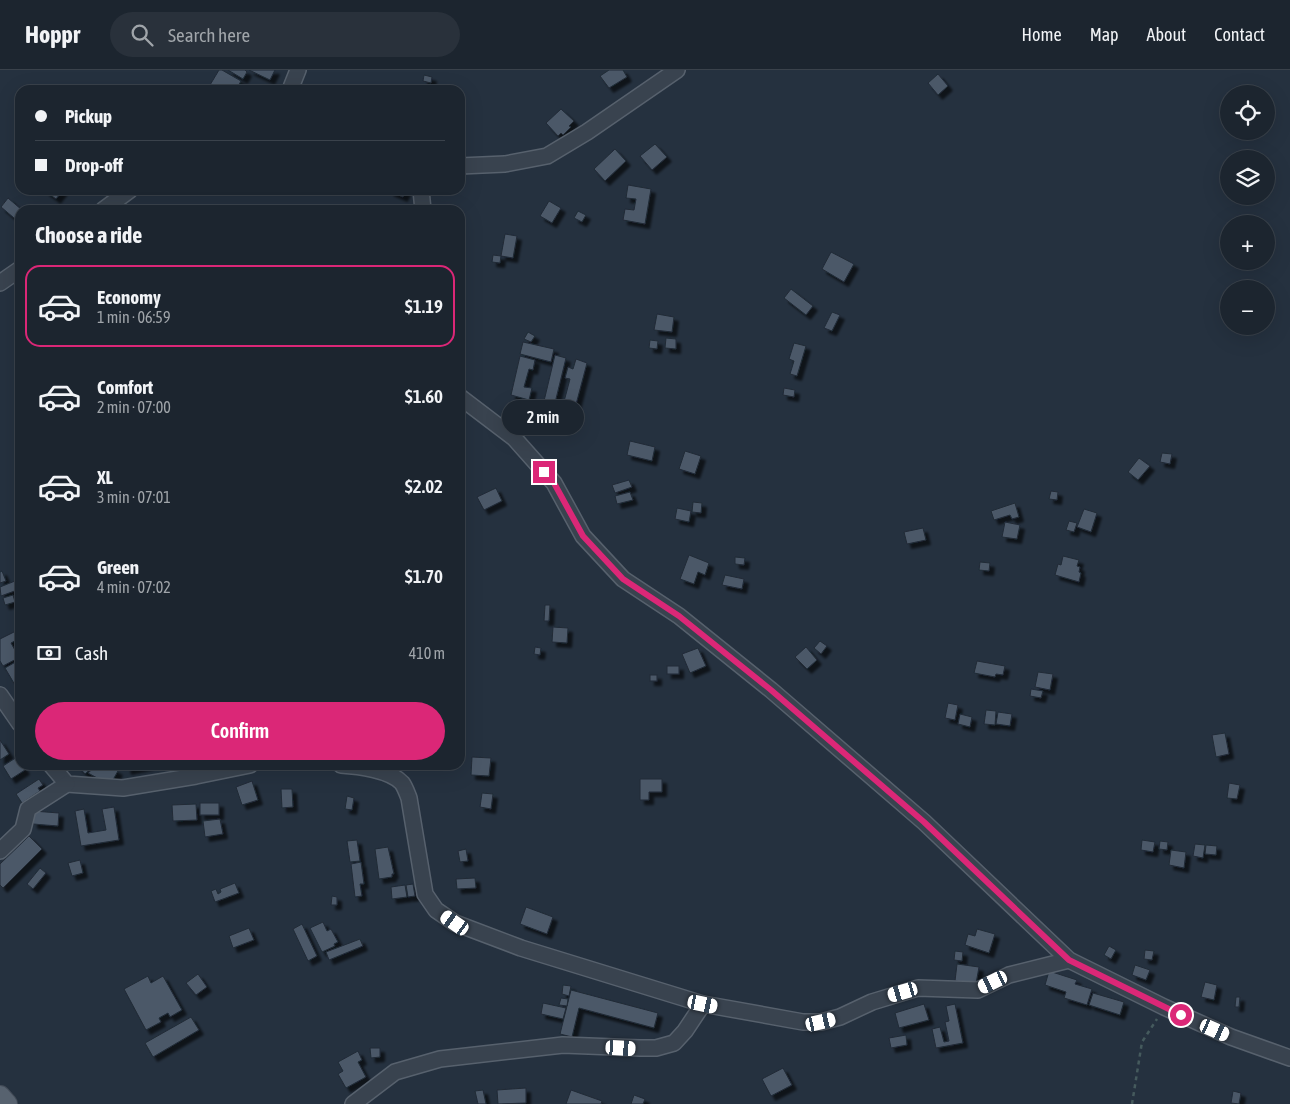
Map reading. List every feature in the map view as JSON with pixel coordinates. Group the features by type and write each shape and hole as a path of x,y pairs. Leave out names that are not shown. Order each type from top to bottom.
{"main road":[{"path":"0,1096 7,1104"}],"street":[{"path":"292,85 298,70"},
{"path":"465,166 505,164 547,156 587,132 677,70"},
{"path":"110,205 123,195"},
{"path":"0,283 15,273"},
{"path":"465,401 514,438 554,483 583,536 623,579 679,616 778,697 924,822 1069,960 1164,1007 1232,1037 1290,1058"},
{"path":"0,695 15,717"},
{"path":"55,770 67,784"},
{"path":"0,851 23,829 28,809 67,784 123,788 225,770"},
{"path":"371,770 392,775 402,784 409,798 425,894 436,910 455,923 521,948 703,1004 803,1022 821,1022 840,1017 872,1002 918,988 978,990 1009,974 1069,960"},
{"path":"353,1104 395,1072 440,1059 563,1045 656,1048 674,1043 686,1031 703,1004"}],"path":[{"path":"1132,1104 1142,1042 1164,1007"}],"building":[{"path":"219,70 241,81 239,85 210,85"},
{"path":"228,70 245,70 247,72 243,79"},
{"path":"249,70 275,70 270,80"},
{"path":"609,70 623,70 627,77 609,88 600,76"},
{"path":"938,74 948,86 938,95 928,83"},
{"path":"424,75 432,77 431,83 423,81"},
{"path":"561,109 574,121 563,135 561,133 558,136 546,123"},
{"path":"655,144 667,157 652,170 640,156"},
{"path":"615,149 626,161 605,181 594,169"},
{"path":"628,185 651,189 645,224 623,220 625,209 634,210 636,199 626,198"},
{"path":"51,195 59,195 56,199"},
{"path":"8,198 16,205 15,219 1,207"},
{"path":"549,201 561,208 552,223 540,216"},
{"path":"578,211 586,215 582,222 574,218"},
{"path":"505,234 517,236 513,258 501,256"},
{"path":"831,252 854,264 844,282 822,269"},
{"path":"493,255 501,256 500,263 492,262"},
{"path":"791,289 813,306 806,315 784,298"},
{"path":"832,312 840,315 832,331 824,328"},
{"path":"657,314 674,317 672,332 654,330"},
{"path":"528,332 535,336 531,342 524,339"},
{"path":"666,338 676,339 676,349 665,348"},
{"path":"650,340 658,341 657,349 649,348"},
{"path":"523,342 554,349 551,362 520,354"},
{"path":"794,343 806,346 797,376 790,374 794,361 789,359"},
{"path":"555,355 566,358 554,407 544,401"},
{"path":"520,356 535,360 533,370 529,369 524,387 532,388 529,400 511,395"},
{"path":"576,359 587,363 574,412 562,409 570,379 565,378 568,367 573,369"},
{"path":"784,388 795,390 794,397 783,395"},
{"path":"543,403 570,417 564,430 536,415"},
{"path":"630,441 655,447 652,461 627,455"},
{"path":"685,451 701,456 695,474 679,469"},
{"path":"1162,453 1172,454 1170,464 1160,462"},
{"path":"1139,458 1150,466 1138,480 1128,472"},
{"path":"629,480 632,487 615,493 612,485"},
{"path":"496,488 502,501 484,510 477,497"},
{"path":"1051,491 1058,492 1057,500 1049,499"},
{"path":"630,492 633,500 617,504 615,496"},
{"path":"693,502 702,503 701,513 692,512"},
{"path":"1015,503 1019,517 1012,519 1010,515 994,520 991,511"},
{"path":"677,508 691,511 689,522 675,519"},
{"path":"1084,509 1097,513 1091,532 1077,527"},
{"path":"1069,521 1077,523 1074,532 1066,530"},
{"path":"1005,522 1020,525 1017,539 1002,537"},
{"path":"923,528 926,540 907,544 904,532"},
{"path":"689,555 709,563 705,575 698,572 694,584 680,579"},
{"path":"1063,556 1079,560 1077,566 1080,567 1079,572 1081,573 1079,582 1055,575 1058,564 1061,565"},
{"path":"735,557 745,558 744,565 735,564"},
{"path":"980,562 990,563 989,571 979,570"},
{"path":"2,571 6,581 0,583 0,572"},
{"path":"725,575 744,579 742,589 722,585"},
{"path":"15,581 15,591 1,596 0,587"},
{"path":"13,595 15,602 5,605 3,598"},
{"path":"545,605 550,605 549,621 544,621"},
{"path":"553,627 568,628 567,643 552,642"},
{"path":"15,632 15,641 11,643 15,650 15,660 3,666 0,661 0,639"},
{"path":"820,641 827,646 821,654 814,648"},
{"path":"535,647 541,648 540,655 534,654"},
{"path":"806,647 817,660 807,669 795,657"},
{"path":"698,648 706,666 690,673 682,654"},
{"path":"977,661 1005,666 1003,675 996,674 995,677 974,673"},
{"path":"15,662 15,685 5,668"},
{"path":"667,666 679,666 679,674 667,674"},
{"path":"1038,672 1053,674 1050,690 1035,687"},
{"path":"650,675 657,675 657,681 650,681"},
{"path":"1031,689 1043,691 1041,698 1030,696"},
{"path":"948,703 958,705 955,720 945,718"},
{"path":"986,710 996,711 995,725 984,724"},
{"path":"998,712 1012,714 1010,726 996,724"},
{"path":"960,714 972,717 970,727 958,724"},
{"path":"1225,733 1229,754 1216,757 1212,735"},
{"path":"0,740 9,754 0,760"},
{"path":"472,757 491,758 489,776 471,775"},
{"path":"15,758 15,770 25,770 11,779 3,766"},
{"path":"81,770 89,770 85,774"},
{"path":"91,770 118,771 110,785 88,773"},
{"path":"39,779 43,785 38,788 40,791 22,803 16,794"},
{"path":"640,779 662,779 662,792 649,792 649,800 640,800"},
{"path":"252,781 258,800 242,805 236,787"},
{"path":"1229,783 1240,785 1237,799 1227,798"},
{"path":"281,789 292,789 293,807 282,808"},
{"path":"482,793 493,794 491,809 480,807"},
{"path":"347,796 354,798 352,810 345,809"},
{"path":"200,803 219,803 219,815 200,815"},
{"path":"196,804 197,820 173,821 172,805"},
{"path":"114,807 119,840 81,846 75,811 84,809 88,833 106,830 102,809"},
{"path":"33,811 59,813 58,826 33,824"},
{"path":"220,819 223,834 205,837 203,821"},
{"path":"29,836 42,849 3,888 0,885 0,864"},
{"path":"357,840 360,861 350,862 347,841"},
{"path":"1142,840 1155,842 1153,852 1141,850"},
{"path":"1160,841 1168,842 1167,850 1159,849"},
{"path":"1195,844 1205,845 1203,858 1193,856"},
{"path":"1206,845 1217,846 1216,855 1205,854"},
{"path":"388,847 394,874 392,874 392,877 379,879 375,849"},
{"path":"466,849 468,861 460,862 458,851"},
{"path":"1171,850 1186,852 1184,868 1169,865"},
{"path":"80,860 83,873 72,876 68,863"},
{"path":"361,862 364,884 360,884 362,896 355,897 351,864"},
{"path":"40,868 46,873 33,889 27,884"},
{"path":"475,878 476,888 457,889 456,879"},
{"path":"235,883 239,893 215,902 211,891 216,889 218,894 221,892 220,889"},
{"path":"413,884 415,896 408,897 406,885"},
{"path":"405,885 407,897 392,899 391,887"},
{"path":"332,896 337,897 337,905 331,905"},
{"path":"526,907 553,917 547,934 520,924"},
{"path":"323,922 327,931 331,929 338,942 334,944 335,946 322,952 310,928"},
{"path":"302,924 317,956 308,961 293,929"},
{"path":"249,928 254,940 233,948 229,936"},
{"path":"977,929 995,934 989,953 965,945 968,934 975,936"},
{"path":"360,939 363,946 329,960 326,952"},
{"path":"1109,946 1116,950 1111,959 1104,955"},
{"path":"1145,950 1154,951 1152,960 1144,959"},
{"path":"955,951 963,952 962,961 954,960"},
{"path":"957,964 979,967 976,984 955,981"},
{"path":"1135,965 1150,970 1146,980 1132,975"},
{"path":"1049,971 1077,980 1075,984 1092,989 1087,1005 1064,998 1066,992 1045,985"},
{"path":"198,974 207,987 196,995 186,983"},
{"path":"148,976 151,983 163,976 182,1010 170,1017 168,1013 159,1018 161,1022 146,1030 124,989"},
{"path":"1205,982 1217,985 1214,1000 1201,997"},
{"path":"563,985 571,986 569,996 562,994"},
{"path":"571,990 658,1013 654,1028 579,1008 572,1037 560,1034"},
{"path":"1093,993 1124,1002 1120,1015 1089,1005"},
{"path":"1236,997 1240,997 1239,1007 1235,1007"},
{"path":"561,998 568,999 567,1006 559,1005"},
{"path":"543,1003 566,1008 563,1019 541,1014"},
{"path":"924,1004 929,1020 899,1028 895,1013"},
{"path":"955,1004 963,1043 936,1048 932,1029 940,1027 944,1042 949,1041 945,1022 949,1021 946,1006"},
{"path":"191,1017 199,1030 153,1057 145,1043"},
{"path":"906,1035 907,1045 891,1048 889,1038"},
{"path":"370,1048 380,1048 380,1057 371,1058"},
{"path":"358,1051 362,1060 358,1062 366,1077 346,1088 338,1074 343,1071 338,1062"},
{"path":"783,1068 792,1085 771,1096 762,1079"},
{"path":"526,1088 526,1103 498,1104 497,1090"},
{"path":"483,1090 486,1104 478,1104 475,1091"},
{"path":"571,1090 602,1101 601,1104 566,1104"},
{"path":"1233,1091 1241,1093 1239,1104 1231,1103"},
{"path":"634,1095 645,1099 643,1104 631,1104"}],"route":[{"path":"544,472 554,483 583,536 623,579 679,616 771,690 924,822 1069,960 1181,1015"}]}
